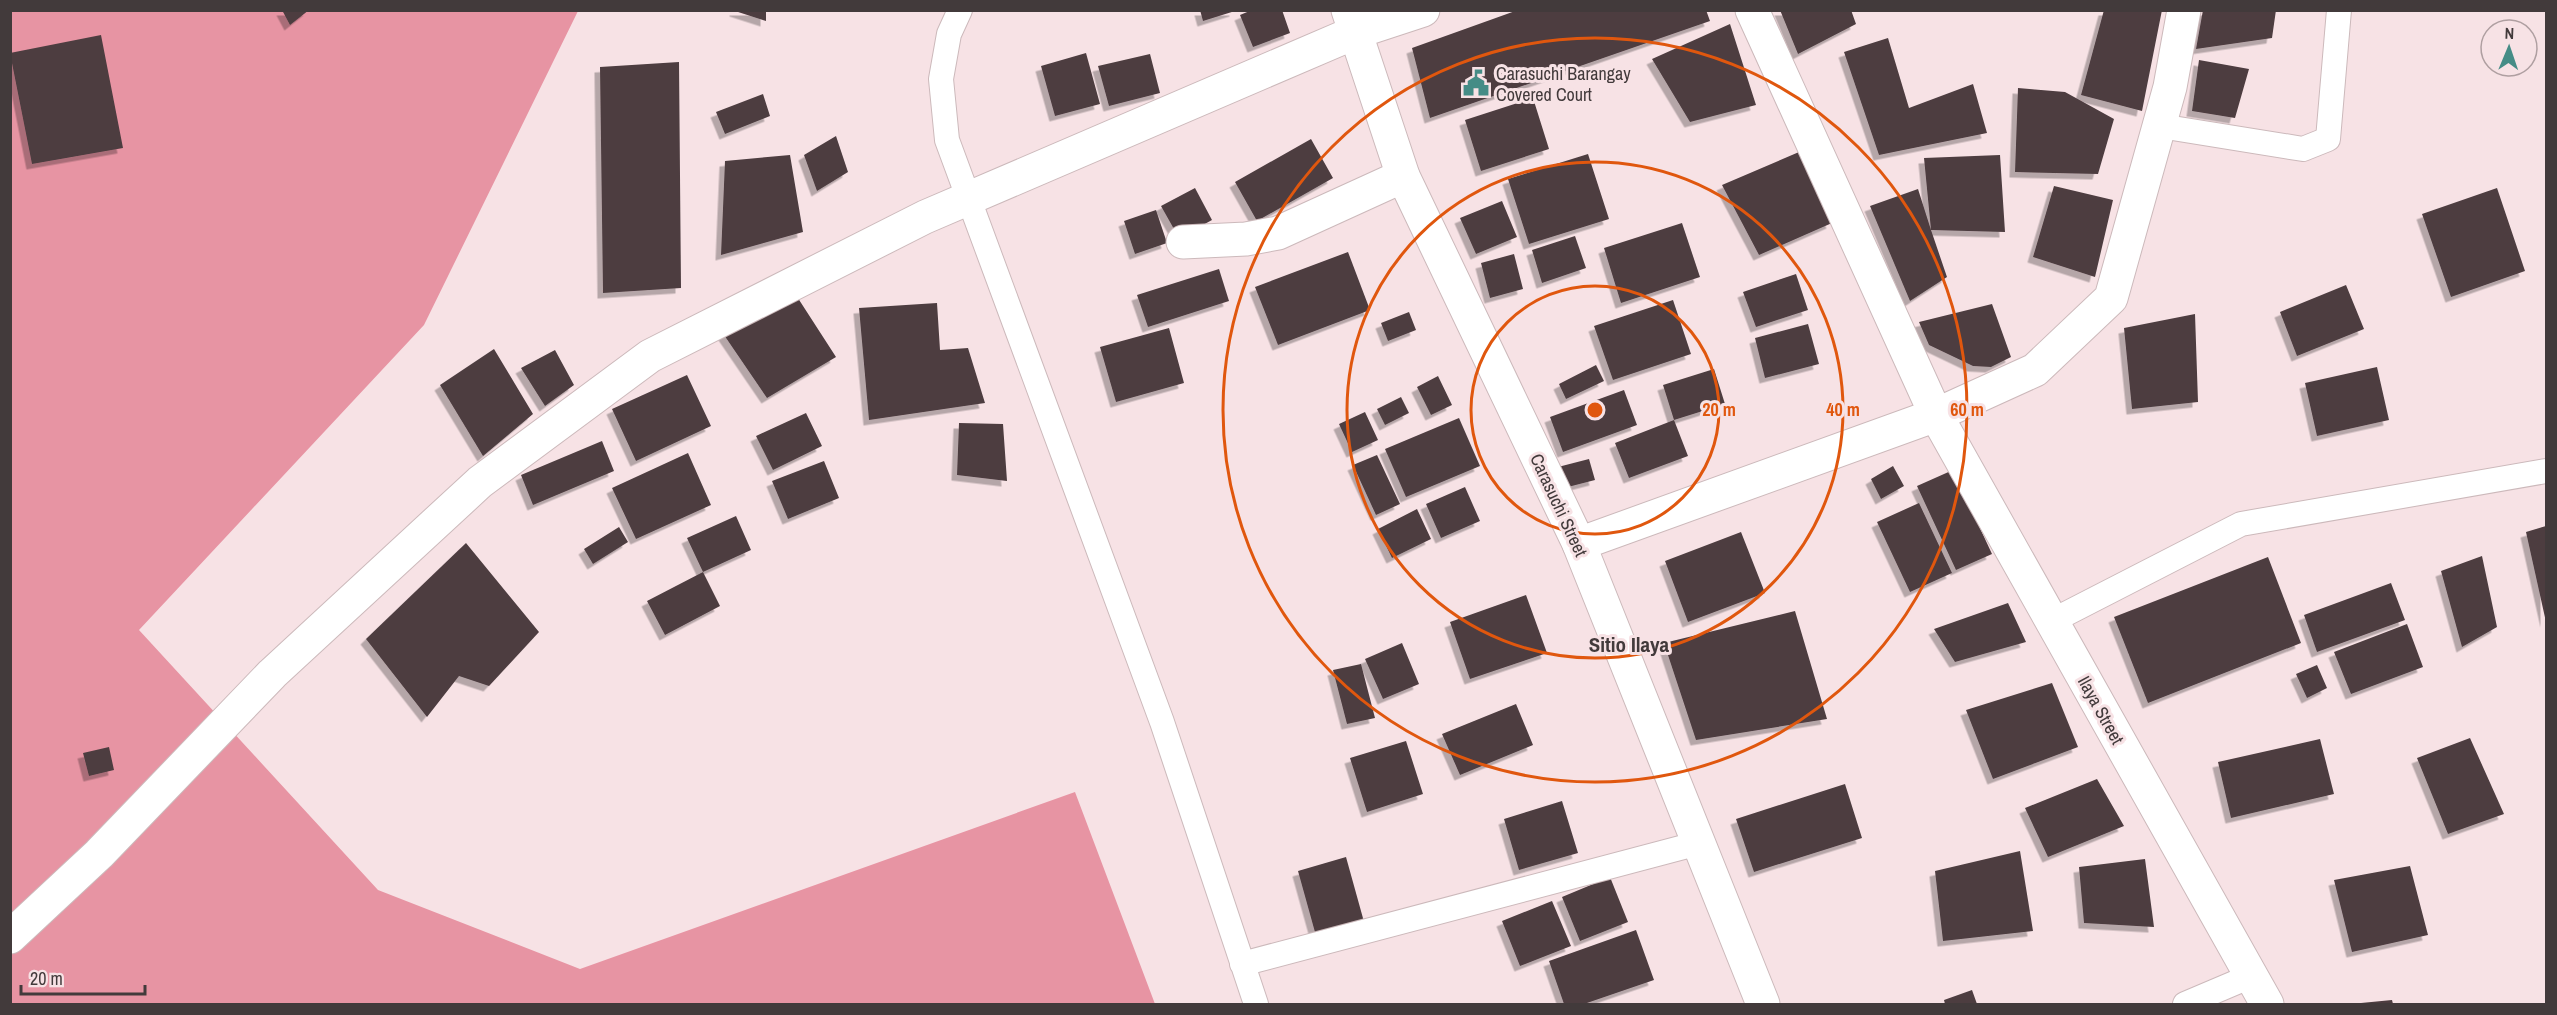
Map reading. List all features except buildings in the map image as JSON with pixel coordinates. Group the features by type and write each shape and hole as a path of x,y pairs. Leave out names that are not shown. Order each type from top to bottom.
{"street":[{"path":"10,937 99,854 272,674 480,482 650,356 925,217 969,199 1352,21 1423,10"},
{"name":"Ilaya Street","path":"1752,10 1936,415 2267,1005"},
{"path":"1579,544 1936,415 2035,370 2111,298 2170,87 2184,10"},
{"name":"Carasuchi Street","path":"1352,21 1403,176 1579,544 1763,1005"},
{"path":"1183,242 1246,239 1278,233 1403,176"}],"lane":[{"path":"960,10 949,34 941,78 947,140 1162,722 1256,1005"},
{"path":"2160,126 2303,149 2328,139 2339,10"},
{"path":"2052,621 2241,524 2547,471"},
{"path":"1242,964 1700,843"},
{"path":"2185,1005 2251,976"}],"shaded area":[{"path":"10,11 578,11 424,325 139,630 378,890 580,969 1075,792 1155,1004 11,1004"}],"place":[{"name":"Carasuchi Barangay Covered Court","path":"1476,83"}],"district":[{"name":"Sitio Ilaya","path":"1629,644"}]}
